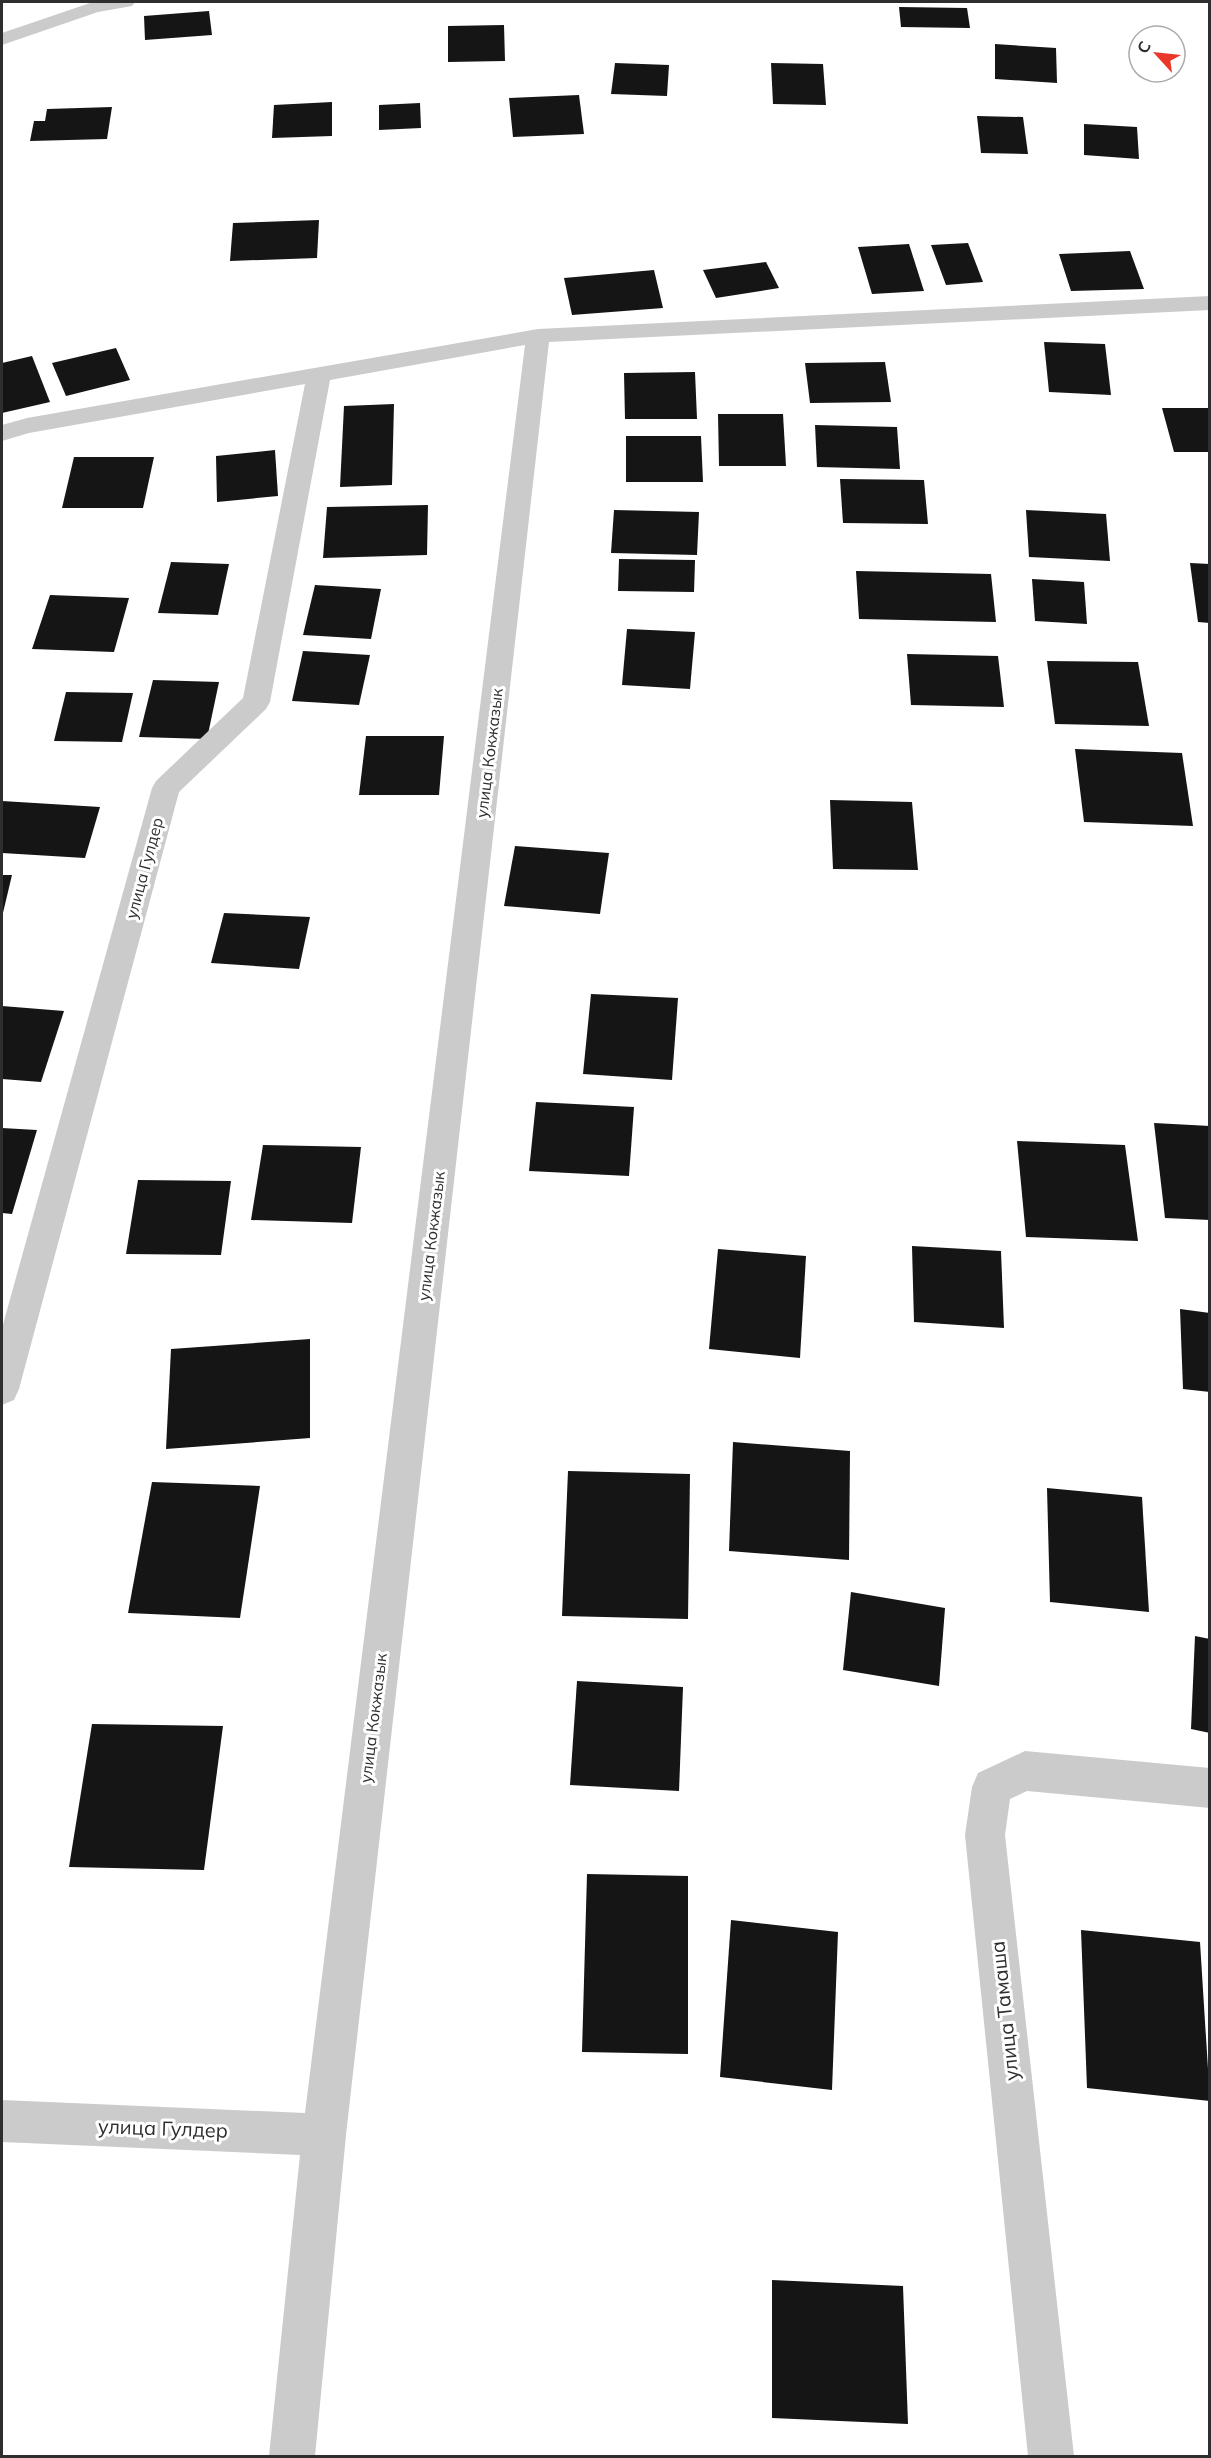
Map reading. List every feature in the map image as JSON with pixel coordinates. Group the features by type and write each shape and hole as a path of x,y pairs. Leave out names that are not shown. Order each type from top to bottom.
{"street":[{"path":"2,39 94,7 125,2"},
{"path":"2,433 27,426 538,336 1209,303"},
{"name":"улица Кокжазык","path":"292,2457 324,2135 538,336"},
{"name":"улица Гулдер","path":"2,1389 166,788 256,702 319,375"},
{"name":"улица Тамаша","path":"1051,2457 985,1835 992,1787 1025,1771 1209,1788"},
{"name":"улица Гулдер","path":"2,2121 324,2135"}],"building":[{"path":"899,7 967,8 970,28 901,27"},
{"path":"209,11 212,35 145,40 144,16"},
{"path":"504,25 505,61 448,62 448,26"},
{"path":"995,44 1056,48 1057,83 995,79"},
{"path":"615,63 669,65 667,96 611,94"},
{"path":"771,63 823,64 826,105 773,104"},
{"path":"579,95 584,134 513,137 509,98"},
{"path":"332,102 332,136 272,138 274,105"},
{"path":"420,103 421,128 379,130 379,105"},
{"path":"112,107 107,139 30,141 34,121 45,121 47,109"},
{"path":"977,116 1023,117 1028,154 981,153"},
{"path":"1084,124 1137,127 1139,159 1084,155"},
{"path":"319,220 317,258 230,261 233,223"},
{"path":"968,243 983,282 946,285 931,245"},
{"path":"909,244 924,291 872,294 858,247"},
{"path":"1130,251 1144,289 1071,291 1059,254"},
{"path":"766,262 779,288 716,298 703,270"},
{"path":"654,270 663,308 572,315 564,278"},
{"path":"1044,342 1105,344 1111,395 1049,392"},
{"path":"116,348 130,380 66,396 52,363"},
{"path":"32,356 50,402 2,413 2,363"},
{"path":"885,362 891,402 810,403 805,363"},
{"path":"695,372 697,419 625,419 624,373"},
{"path":"394,404 392,485 340,487 344,406"},
{"path":"1162,408 1210,408 1210,452 1174,452"},
{"path":"718,414 783,414 786,466 719,466"},
{"path":"815,425 897,427 900,469 817,467"},
{"path":"626,436 701,436 703,482 626,482"},
{"path":"275,450 278,496 217,502 216,456"},
{"path":"74,457 154,457 143,508 62,508"},
{"path":"840,479 924,480 928,524 843,523"},
{"path":"428,505 427,555 323,558 327,507"},
{"path":"614,510 699,512 697,555 611,553"},
{"path":"1026,510 1106,514 1110,561 1029,557"},
{"path":"619,559 695,560 694,592 618,591"},
{"path":"171,562 229,564 218,615 158,613"},
{"path":"1190,563 1210,564 1210,623 1198,622"},
{"path":"856,571 991,574 996,622 859,619"},
{"path":"1032,579 1084,582 1087,624 1035,621"},
{"path":"315,585 381,589 371,639 303,635"},
{"path":"50,595 129,598 114,652 32,649"},
{"path":"627,629 695,632 690,689 622,685"},
{"path":"303,651 370,655 359,705 292,701"},
{"path":"907,654 998,656 1004,707 911,705"},
{"path":"1047,661 1138,662 1149,726 1055,724"},
{"path":"153,680 219,682 207,739 139,737"},
{"path":"66,692 133,693 122,742 54,741"},
{"path":"366,736 444,736 439,795 359,795"},
{"path":"1075,749 1182,753 1193,826 1084,822"},
{"path":"830,800 912,802 918,870 833,869"},
{"path":"2,801 100,807 85,858 2,853"},
{"path":"515,846 609,853 600,914 504,906"},
{"path":"2,875 12,875 2,917"},
{"path":"224,913 310,917 299,969 211,963"},
{"path":"591,994 678,998 672,1080 583,1074"},
{"path":"2,1006 64,1011 41,1082 2,1079"},
{"path":"536,1102 634,1107 629,1176 529,1171"},
{"path":"1154,1123 1210,1126 1210,1220 1165,1218"},
{"path":"2,1128 37,1130 12,1214 2,1213"},
{"path":"1017,1141 1125,1145 1138,1241 1026,1237"},
{"path":"263,1145 361,1147 352,1223 251,1220"},
{"path":"138,1180 231,1181 221,1255 126,1254"},
{"path":"912,1246 1001,1251 1004,1328 914,1322"},
{"path":"718,1249 806,1256 800,1358 709,1349"},
{"path":"1180,1309 1210,1313 1210,1392 1183,1389"},
{"path":"310,1339 310,1438 166,1449 171,1349"},
{"path":"733,1442 850,1451 849,1560 729,1551"},
{"path":"568,1471 690,1474 688,1619 562,1616"},
{"path":"152,1482 260,1486 240,1618 128,1613"},
{"path":"1047,1488 1142,1497 1149,1612 1050,1602"},
{"path":"851,1592 945,1608 939,1686 843,1670"},
{"path":"1195,1636 1210,1639 1210,1733 1191,1729"},
{"path":"577,1681 683,1687 679,1791 570,1785"},
{"path":"92,1724 223,1726 204,1870 69,1867"},
{"path":"587,1874 688,1876 688,2054 582,2052"},
{"path":"731,1920 838,1932 832,2090 720,2077"},
{"path":"1081,1930 1200,1942 1210,2101 1087,2088"},
{"path":"772,2280 903,2286 908,2424 772,2418"}]}
